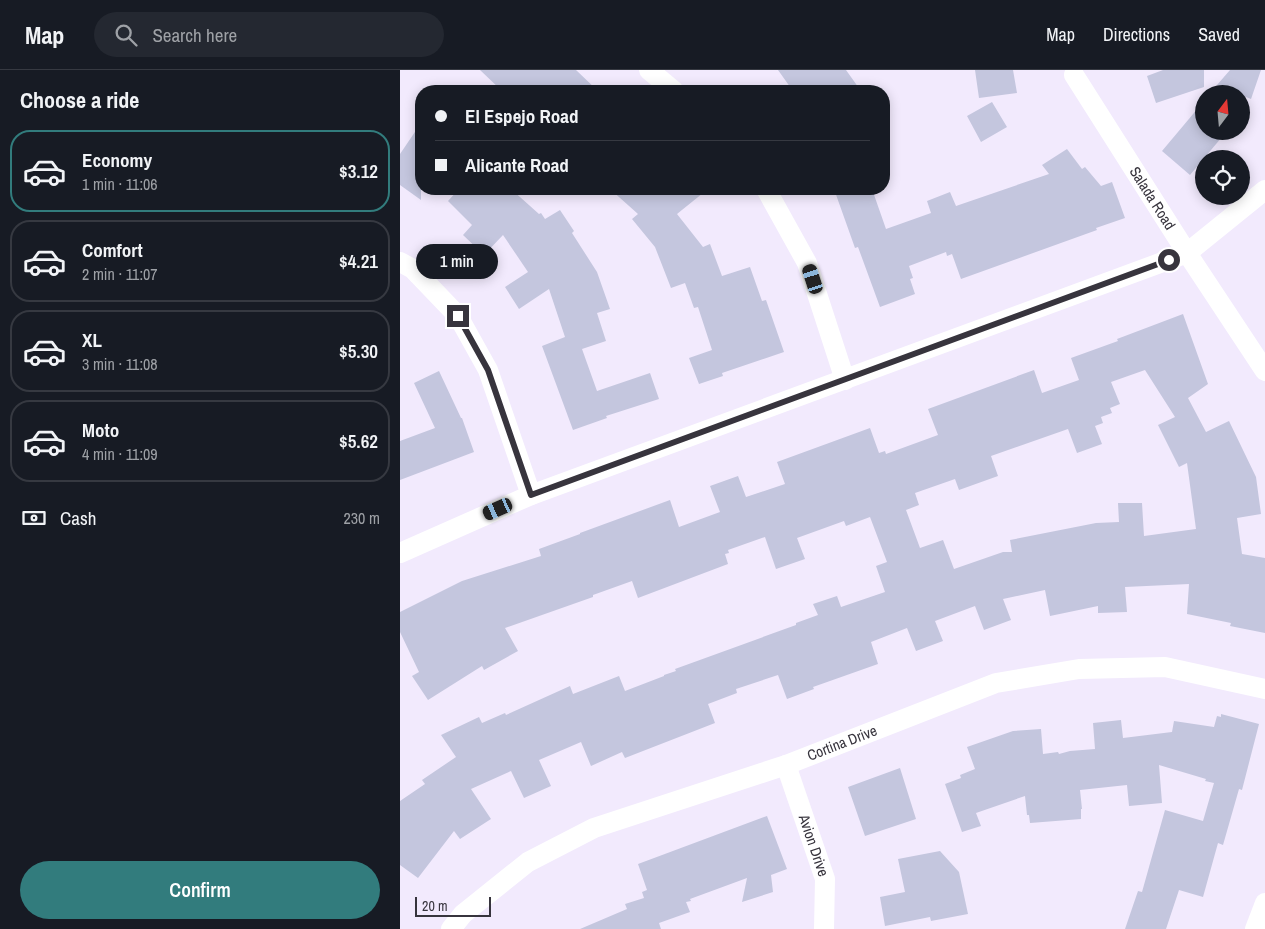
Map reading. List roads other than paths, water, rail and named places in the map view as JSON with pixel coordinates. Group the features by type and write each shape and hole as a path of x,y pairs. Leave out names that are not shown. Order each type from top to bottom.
{"street":[{"path":"649,70 667,85"},
{"name":"Salada Road","path":"1074,75 1187,253 1265,371"},
{"path":"400,553 531,495 1187,253 1265,190"},
{"path":"769,195 807,262 845,380"},
{"path":"400,262 413,269 458,316 480,354 488,370 531,495"},
{"name":"Cortina Drive","path":"451,929 463,914 528,862 594,828 786,765 996,683 1079,669 1164,667 1265,689"},
{"name":"Avion Drive","path":"786,765 825,879 824,929"},
{"path":"1255,929 1265,903"}]}
